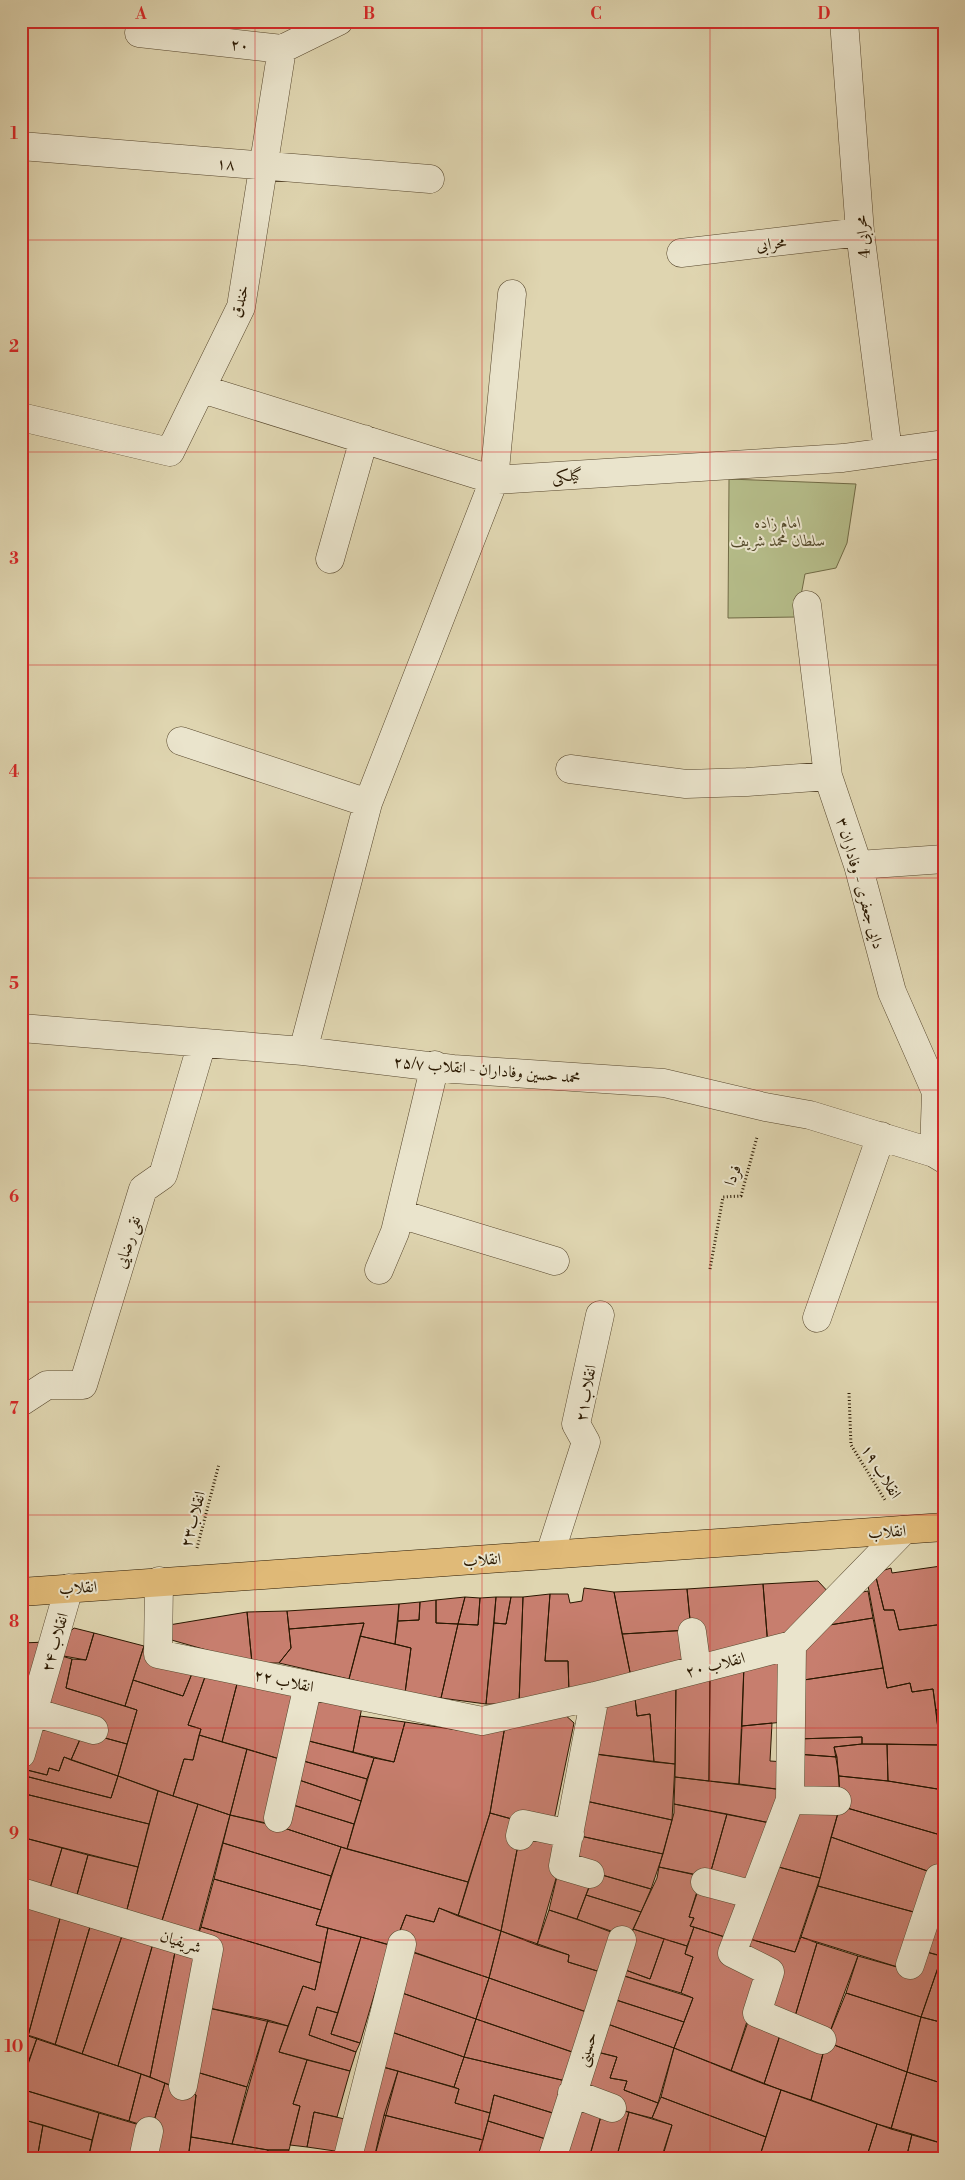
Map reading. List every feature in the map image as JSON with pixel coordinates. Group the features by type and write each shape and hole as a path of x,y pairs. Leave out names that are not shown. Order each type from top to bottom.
{"main road":[{"name":"انقلاب","path":"21,1592 944,1527"}],"street":[{"path":"282,49 338,21"},
{"name":"محرابی 4","path":"844,21 860,232 888,451"},
{"name":"۲۰","path":"139,33 282,49"},
{"name":"خندق","path":"21,417 170,452 241,307 282,49"},
{"name":"۱۸","path":"21,146 430,179"},
{"name":"محرابی","path":"681,253 860,232"},
{"path":"303,1051 368,803 494,480 512,294"},
{"name":"گیلکی","path":"202,389 494,480 843,458 944,444"},
{"path":"330,559 364,439"},
{"name":"دایی جعفری - وفاداران ۳","path":"807,605 828,776 858,865 892,992 936,1092 939,1156"},
{"path":"181,741 368,803"},
{"path":"570,769 686,784 828,776"},
{"path":"858,865 944,859"},
{"name":"محمد حسین وفاداران - انقلاب ۲۵/۷","path":"21,1028 303,1051 435,1065 453,1069 664,1084 765,1107 810,1115 939,1156"},
{"name":"نقی رضایی","path":"21,1402 47,1385 83,1385 143,1189 162,1175 202,1043"},
{"path":"379,1270 395,1232 400,1214 435,1065"},
{"path":"817,1318 881,1136"},
{"path":"400,1214 555,1261"},
{"name":"انقلاب۲۱","path":"550,1554 586,1442 576,1424 600,1315"},
{"path":"822,2040 757,2013 770,1972 732,1953 790,1800 792,1645 904,1530"},
{"name":"انقلاب ۲۲","path":"159,1581 158,1654 482,1721"},
{"name":"انقلاب ۲۴","path":"21,1754 70,1588"},
{"path":"692,1632 697,1669"},
{"name":"انقلاب ۲۰","path":"482,1721 595,1696 792,1645"},
{"path":"278,1818 308,1685"},
{"path":"590,1874 563,1866 595,1696"},
{"path":"33,1712 94,1730"},
{"path":"790,1800 837,1801"},
{"path":"520,1836 523,1824 570,1834"},
{"path":"910,1965 939,1878 944,1880"},
{"path":"705,1882 754,1895"},
{"name":"شریفیان","path":"21,1892 209,1949 183,2086"},
{"name":"حسینی","path":"552,2159 622,1940"},
{"path":"350,2158 402,1944"},
{"path":"572,2093 612,2108"},
{"path":"143,2159 149,2131"}],"path":[{"name":"فردا","path":"710,1269 723,1197 741,1196 765,1107"},
{"name":"انقلاب ۱۹","path":"849,1393 851,1445 904,1530"},
{"name":"انقلاب۲۳","path":"189,1580 219,1464"}],"green space":[{"name":"امام زاده سلطان محمد شریف","path":"729,479 856,484 847,543 836,568 805,574 797,617 728,618"}],"building":[{"path":"941,1566 944,1577 944,1624 899,1630 894,1610 884,1610 875,1573 891,1568 892,1573"},
{"path":"875,1573 884,1610 894,1610 899,1630 944,1624 944,1709 936,1710 933,1689 912,1692 910,1683 887,1688 866,1575"},
{"path":"818,1581 831,1595 768,1647 763,1584"},
{"path":"763,1584 768,1647 701,1661 691,1630 687,1589"},
{"path":"584,1588 614,1592 631,1677 569,1693 568,1661 545,1661 550,1594 568,1594 570,1603 582,1601"},
{"path":"687,1589 691,1630 622,1634 614,1592"},
{"path":"868,1591 873,1618 817,1627 852,1594"},
{"path":"550,1594 545,1661 568,1661 569,1693 519,1704 523,1597"},
{"path":"465,1597 458,1624 436,1623 436,1600"},
{"path":"465,1597 480,1598 478,1625 458,1624"},
{"path":"496,1597 486,1704 441,1698 458,1624 478,1625 480,1598"},
{"path":"496,1597 511,1597 506,1624 494,1623"},
{"path":"511,1597 523,1597 519,1704 486,1704 494,1623 506,1624"},
{"path":"436,1600 436,1623 458,1624 441,1698 405,1693 411,1648 395,1644 398,1621 419,1620 420,1602"},
{"path":"420,1602 419,1620 398,1621 399,1604"},
{"path":"399,1604 395,1644 360,1636 364,1623 289,1629 287,1611"},
{"path":"287,1611 291,1648 279,1663 252,1663 247,1612"},
{"path":"247,1612 252,1663 168,1639 169,1625"},
{"path":"873,1618 883,1668 797,1681 797,1657 817,1627"},
{"path":"364,1623 349,1679 279,1663 291,1648 289,1629"},
{"path":"74,1628 94,1633 86,1660 58,1655 62,1639"},
{"path":"687,1630 692,1666 631,1677 622,1634"},
{"path":"94,1633 144,1646 125,1706 66,1688 72,1659 86,1660"},
{"path":"360,1636 411,1648 405,1693 349,1679"},
{"path":"47,1642 21,1735 21,1643"},
{"path":"144,1646 153,1662 193,1671 183,1696 133,1680"},
{"path":"788,1653 784,1722 742,1726 744,1665"},
{"path":"58,1655 72,1659 66,1688 137,1710 127,1744 83,1732 44,1706"},
{"path":"744,1665 739,1784 709,1781 710,1673"},
{"path":"883,1668 887,1688 910,1683 912,1692 933,1689 940,1745 862,1744 862,1737 796,1739 797,1681"},
{"path":"193,1671 206,1674 188,1725 201,1729 193,1760 184,1759 173,1796 118,1776 137,1710 125,1706 133,1680 183,1696"},
{"path":"710,1673 709,1781 675,1777 676,1680"},
{"path":"206,1674 238,1680 222,1742 199,1735 201,1729 188,1725"},
{"path":"238,1680 300,1691 283,1760 222,1742"},
{"path":"676,1680 675,1764 654,1762 650,1714 637,1716 634,1689"},
{"path":"634,1689 637,1716 650,1714 654,1762 580,1752 588,1711"},
{"path":"315,1696 362,1707 353,1752 305,1740"},
{"path":"944,1709 944,1751 940,1750 936,1710"},
{"path":"562,1712 574,1723 553,1825 519,1821 490,1813 506,1720"},
{"path":"360,1716 405,1722 394,1762 353,1752"},
{"path":"39,1718 82,1735 71,1760 64,1757 59,1771 49,1768 47,1775 27,1770"},
{"path":"506,1720 490,1813 468,1882 347,1849 374,1758 394,1762 405,1722 464,1731"},
{"path":"772,1723 770,1761 786,1762 784,1790 739,1784 742,1726"},
{"path":"83,1732 127,1744 118,1776 71,1760"},
{"path":"199,1735 247,1749 230,1815 173,1796 184,1759 193,1760"},
{"path":"862,1737 862,1744 834,1747 837,1757 796,1754 796,1739"},
{"path":"305,1740 374,1758 367,1779 300,1760"},
{"path":"887,1744 888,1781 839,1776 834,1747"},
{"path":"887,1744 940,1745 943,1790 888,1781"},
{"path":"247,1749 283,1760 266,1823 230,1815"},
{"path":"940,1750 944,1751 944,1790 943,1790"},
{"path":"580,1752 675,1764 672,1820 572,1798"},
{"path":"796,1754 837,1757 840,1797 795,1795"},
{"path":"64,1757 118,1776 111,1798 25,1776 27,1770 47,1775 49,1768 59,1771"},
{"path":"300,1760 367,1779 361,1801 296,1779"},
{"path":"25,1776 111,1798 118,1776 158,1791 149,1824 21,1793"},
{"path":"839,1776 888,1781 944,1790 944,1836 840,1806"},
{"path":"675,1777 784,1790 775,1824 674,1804"},
{"path":"296,1779 361,1801 354,1824 290,1804"},
{"path":"158,1791 198,1804 160,1927 125,1917"},
{"path":"21,1793 149,1824 138,1867 21,1837"},
{"path":"572,1798 672,1820 663,1854 571,1834"},
{"path":"198,1804 230,1815 197,1938 160,1927"},
{"path":"290,1804 354,1824 347,1849 284,1828"},
{"path":"674,1804 727,1814 709,1878 659,1867 674,1813"},
{"path":"840,1806 820,1878 771,1865 793,1808"},
{"path":"840,1806 944,1836 944,1869 933,1873 831,1837"},
{"path":"490,1813 519,1821 519,1840 501,1931 458,1916"},
{"path":"727,1814 775,1824 752,1887 709,1878"},
{"path":"230,1815 284,1828 341,1847 331,1876 223,1843"},
{"path":"563,1834 559,1868 537,1945 501,1931 519,1840"},
{"path":"571,1834 663,1854 651,1889 567,1865"},
{"path":"21,1837 62,1848 48,1895 21,1886"},
{"path":"831,1837 933,1873 921,1914 818,1886"},
{"path":"223,1843 331,1876 321,1910 214,1879"},
{"path":"341,1847 468,1882 458,1916 439,1908 434,1922 406,1915 394,1946 316,1925"},
{"path":"62,1848 88,1855 75,1902 48,1895"},
{"path":"88,1855 138,1867 125,1917 75,1902"},
{"path":"771,1865 820,1878 795,1952 743,1937"},
{"path":"659,1867 703,1876 689,1917 694,1918 690,1926 694,1927 687,1946 633,1929 657,1878"},
{"path":"559,1868 592,1879 577,1919 549,1910"},
{"path":"595,1873 651,1889 641,1912 586,1895"},
{"path":"214,1879 321,1910 316,1925 328,1928 321,1963 201,1927"},
{"path":"699,1885 748,1896 731,1939 690,1926 694,1918 689,1917"},
{"path":"944,1885 944,1957 923,1951"},
{"path":"818,1886 921,1914 904,1969 801,1937"},
{"path":"586,1895 641,1912 629,1939 577,1919"},
{"path":"21,1898 29,1901 21,1925"},
{"path":"29,1901 62,1911 28,2036 21,2033 21,1925"},
{"path":"439,1908 501,1931 489,1978 394,1946 406,1915 434,1922"},
{"path":"549,1910 620,1934 607,1974 568,1962 569,1955 537,1945"},
{"path":"62,1911 92,1920 55,2045 28,2036"},
{"path":"92,1920 124,1930 82,2054 55,2045"},
{"path":"201,1927 321,1963 315,1990 303,1986 288,2026 204,2007 197,1938"},
{"path":"694,1927 731,1939 763,1972 731,2071 674,2048 693,1998 681,1993 693,1957 685,1954"},
{"path":"328,1928 361,1937 338,2013 317,2007 309,2035 356,2052 350,2071 279,2052 303,1986 315,1990"},
{"path":"633,1929 664,1939 650,1979 620,1968"},
{"path":"124,1930 154,1940 118,2066 82,2054"},
{"path":"501,1931 569,1955 568,1962 607,1974 595,2015 489,1978"},
{"path":"361,1937 389,1945 360,2043 331,2034"},
{"path":"743,1937 795,1952 801,1937 817,1943 793,2023 762,2011 776,1969 738,1950"},
{"path":"664,1939 687,1946 685,1954 693,1957 681,1993 618,1974 620,1968 650,1979"},
{"path":"154,1940 176,1947 150,2077 118,2066"},
{"path":"817,1943 858,1956 828,2037 793,2023"},
{"path":"176,1947 201,1960 176,2088 150,2077"},
{"path":"399,1947 489,1978 476,2019 388,1988"},
{"path":"923,1951 942,1956 921,2017 846,1993 858,1956 904,1969"},
{"path":"942,1956 944,1957 944,2023 921,2017"},
{"path":"618,1974 693,1998 684,2022 610,1998"},
{"path":"489,1978 595,2015 578,2054 476,2019"},
{"path":"388,1988 476,2019 464,2057 377,2027"},
{"path":"846,1993 921,2017 907,2072 826,2042"},
{"path":"610,1998 684,2022 674,2048 602,2022"},
{"path":"204,2007 268,2020 247,2087 193,2071"},
{"path":"317,2007 338,2013 331,2034 360,2043 356,2052 309,2035"},
{"path":"750,2016 782,2029 764,2084 731,2071"},
{"path":"921,2017 944,2023 944,2084 907,2072"},
{"path":"476,2019 578,2054 570,2082 464,2057"},
{"path":"268,2020 288,2026 279,2052 307,2060 293,2104 300,2106 289,2150 268,2150 232,2144"},
{"path":"602,2022 674,2048 658,2103 624,2090 627,2081 610,2078 617,2057 593,2051"},
{"path":"377,2027 464,2057 454,2087 365,2062"},
{"path":"782,2029 825,2046 811,2100 764,2084"},
{"path":"21,2033 37,2038 22,2082 21,2082"},
{"path":"37,2038 141,2074 129,2121 21,2089 21,2082"},
{"path":"826,2042 907,2072 891,2129 811,2100"},
{"path":"674,2048 781,2090 766,2137 661,2097"},
{"path":"593,2051 617,2057 610,2078 627,2081 624,2090 658,2103 652,2118 616,2109 579,2091"},
{"path":"464,2057 570,2082 556,2114 494,2095 490,2113 455,2103 459,2089 454,2087"},
{"path":"307,2060 350,2071 337,2117 314,2112 307,2147 290,2145 300,2106 293,2104"},
{"path":"365,2062 398,2071 374,2159 354,2151"},
{"path":"193,2071 247,2087 232,2144 191,2137 196,2095 189,2092"},
{"path":"398,2071 459,2089 455,2103 490,2113 483,2140 384,2115"},
{"path":"907,2072 944,2084 944,2144 891,2129"},
{"path":"141,2074 165,2083 152,2128 129,2121"},
{"path":"165,2083 196,2095 188,2159 149,2159 152,2128"},
{"path":"21,2089 99,2113 92,2140 21,2119"},
{"path":"781,2090 877,2124 866,2159 776,2159 760,2155"},
{"path":"494,2095 556,2114 549,2140 488,2121"},
{"path":"661,2097 766,2137 759,2159 682,2159 664,2152 672,2125 652,2118"},
{"path":"575,2099 603,2109 589,2158 560,2149"},
{"path":"603,2109 629,2112 616,2159 589,2159"},
{"path":"314,2112 349,2120 342,2152 307,2147"},
{"path":"629,2112 672,2125 661,2159 616,2159"},
{"path":"99,2113 143,2126 135,2159 88,2159"},
{"path":"384,2115 483,2140 477,2159 374,2159"},
{"path":"21,2119 43,2125 37,2159 21,2159"},
{"path":"488,2121 549,2140 544,2159 477,2159"},
{"path":"877,2124 912,2134 906,2159 866,2159"},
{"path":"43,2125 92,2140 88,2159 37,2159"},
{"path":"912,2134 944,2144 944,2159 906,2159"},
{"path":"191,2137 268,2150 266,2159 188,2159"},
{"path":"560,2149 589,2158 589,2159 557,2159"},
{"path":"268,2150 289,2150 287,2159 266,2159"},
{"path":"664,2152 682,2159 661,2159"},
{"path":"288,2154 317,2159 287,2159"}]}
